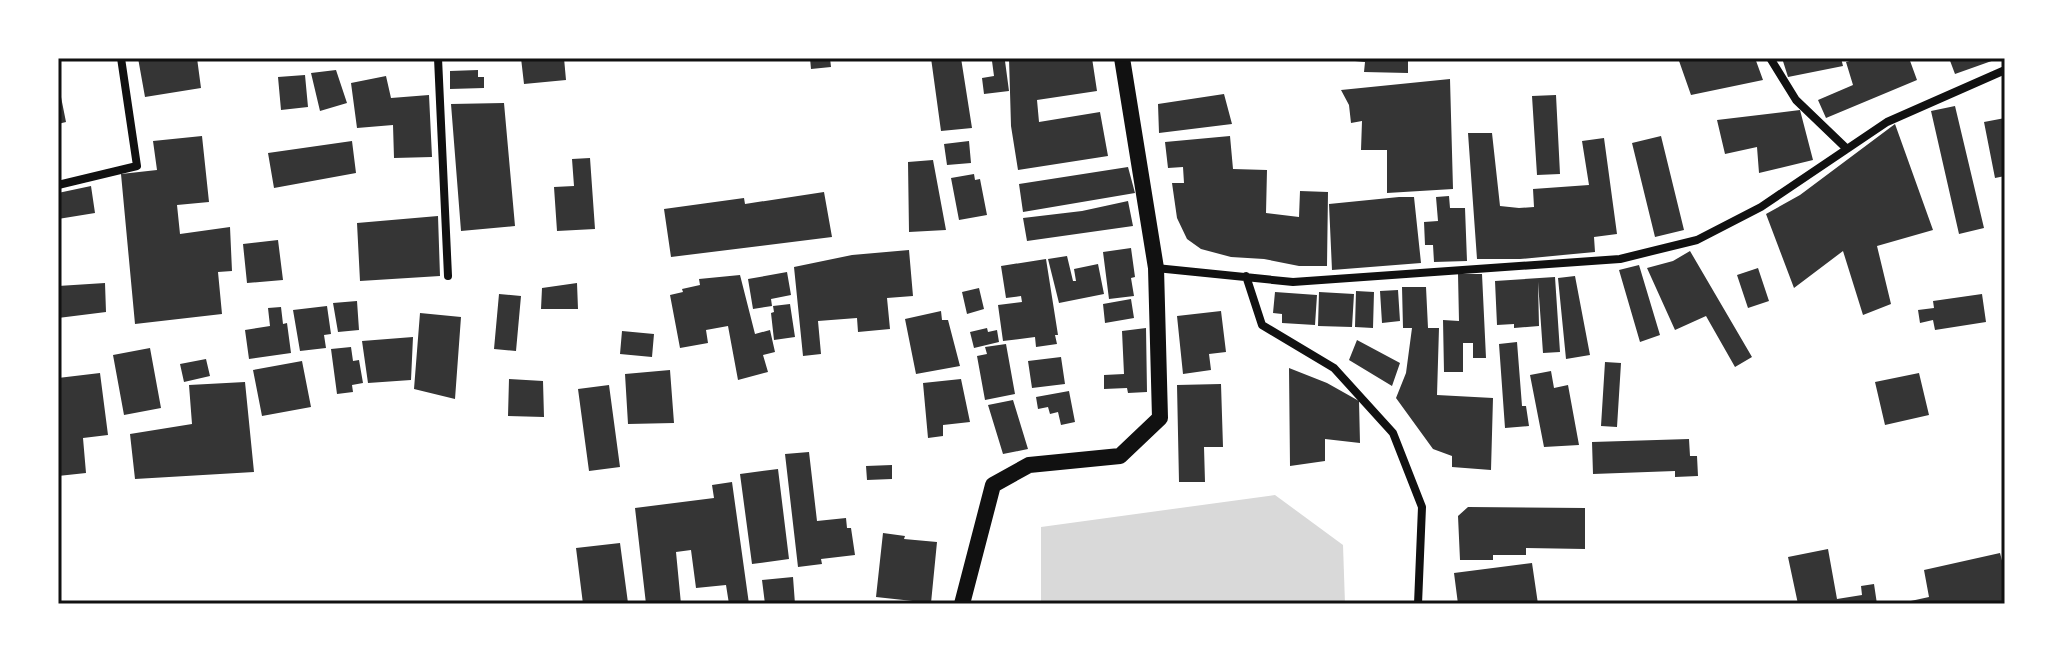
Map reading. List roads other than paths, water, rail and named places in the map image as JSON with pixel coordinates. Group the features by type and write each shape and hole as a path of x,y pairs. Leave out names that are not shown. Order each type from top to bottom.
{"main road":[{"path":"962,604 993,485 1029,465 1120,456 1160,418 1156,268 1122,58"}],"street":[{"path":"58,185 137,166 121,58"},
{"path":"438,58 448,276"},
{"path":"1770,58 1796,100 1847,149"},
{"path":"1156,268 1293,282 1620,259 1697,240 1761,207 1887,122 2005,70"},
{"path":"1246,276 1262,325 1334,368 1393,433 1422,507 1418,604"}]}
